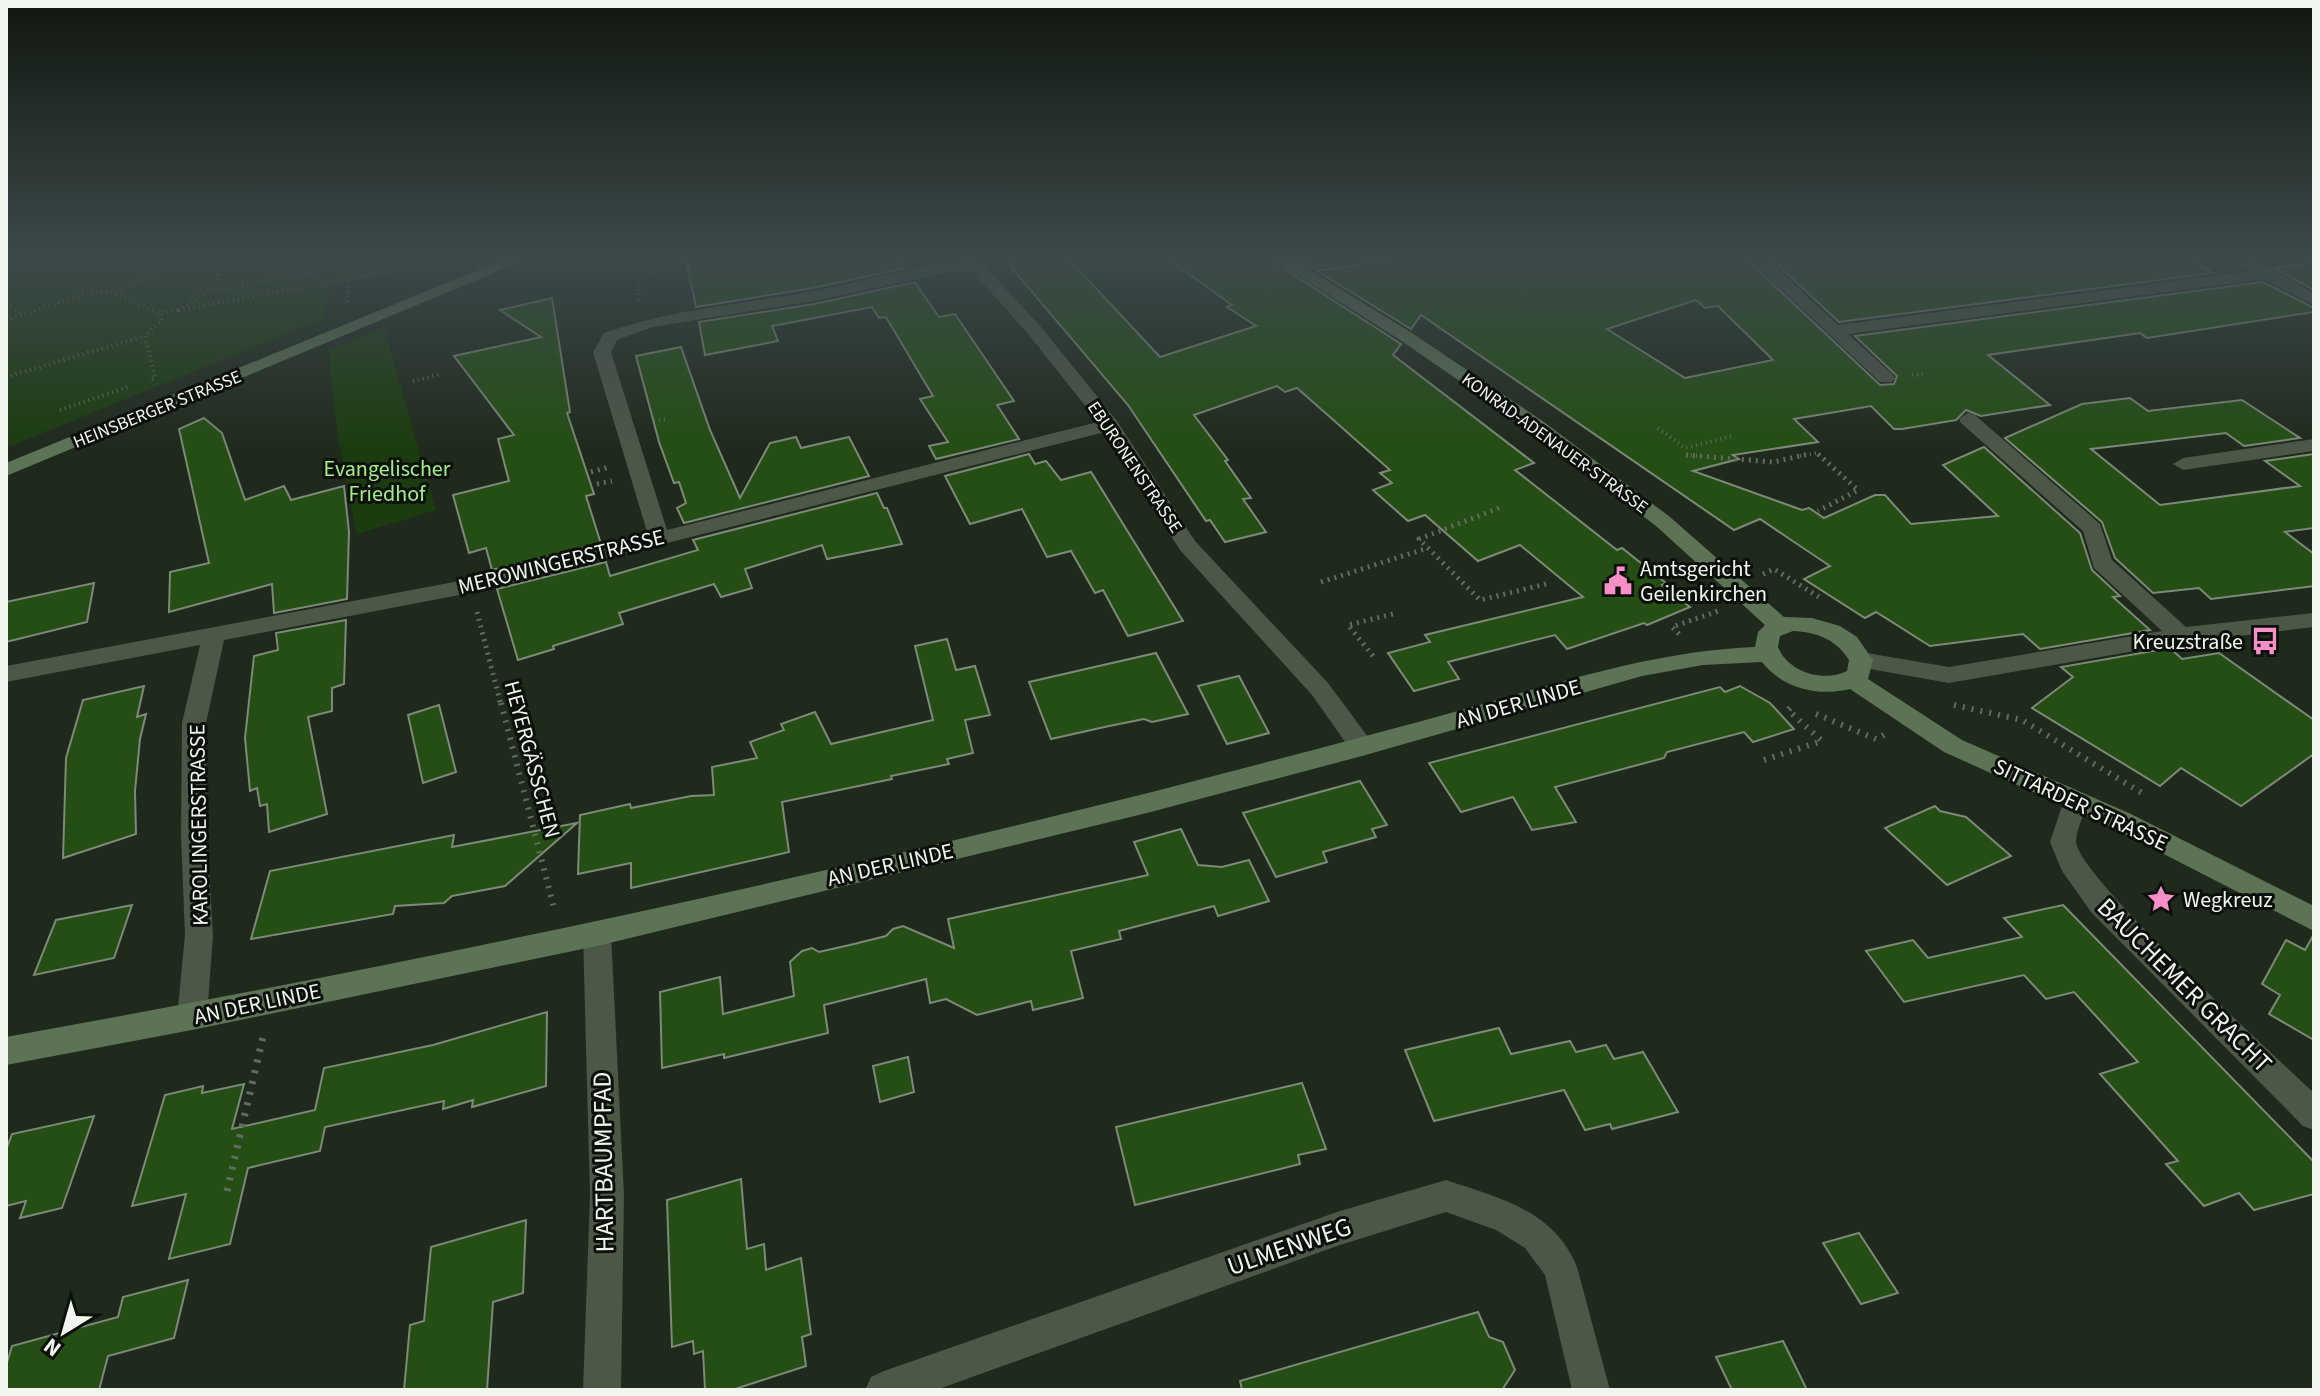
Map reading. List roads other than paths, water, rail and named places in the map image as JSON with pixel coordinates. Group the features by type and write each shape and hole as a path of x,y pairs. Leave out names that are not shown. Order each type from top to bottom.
{"street":[{"name":"HEINSBERGER STRASSE","path":"6,470 371,320"},
{"name":"EBURONENSTRASSE","path":"659,537 602,352 610,337 640,325 669,320"},
{"name":"EBURONENSTRASSE","path":"1025,320 1110,425 1187,545 1320,689 1362,747"},
{"name":"KONRAD-ADENAUER-STRASSE","path":"1379,320 1428,350 1598,473 1705,556 1779,625"},
{"path":"1825,320 1886,378"},
{"path":"1836,330 1912,320"},
{"path":"1968,419 2093,529 2102,563 2181,635"},
{"name":"MEROWINGERSTRASSE","path":"6,674 470,586 1110,425"},
{"path":"2183,464 2314,445"},
{"path":"1857,670 1850,643 1829,629 1802,623 1779,625 1769,632 1764,642 1768,654 1786,672 1800,679 1829,685 1857,670 1949,675 2181,635 2314,620"},
{"name":"KAROLINGERSTRASSE","path":"192,1017 199,935 194,836 194,723 214,634"},
{"name":"AN DER LINDE","path":"6,1051 192,1017 597,934 1132,807 1362,747 1642,668 1703,657 1768,654"},
{"name":"SITTARDER STRASSE","path":"1857,670 1953,746 2220,868 2314,919"},
{"name":"BAUCHEMER GRACHT","path":"2075,801 2063,842 2072,863 2101,904 2314,1115"},
{"name":"HARTBAUMPFAD","path":"597,934 607,1195 602,1390"},
{"name":"ULMENWEG","path":"884,1390 1340,1228 1446,1196 1505,1217 1537,1236 1560,1267 1591,1390"}],"place":[{"name":"Amtsgericht Geilenkirchen","path":"1618,581"},
{"name":"Kreuzstraße","path":"2265,641"},
{"name":"Wegkreuz","path":"2161,899"}],"park label":[{"name":"Evangelischer Friedhof","path":"387,480"}]}
